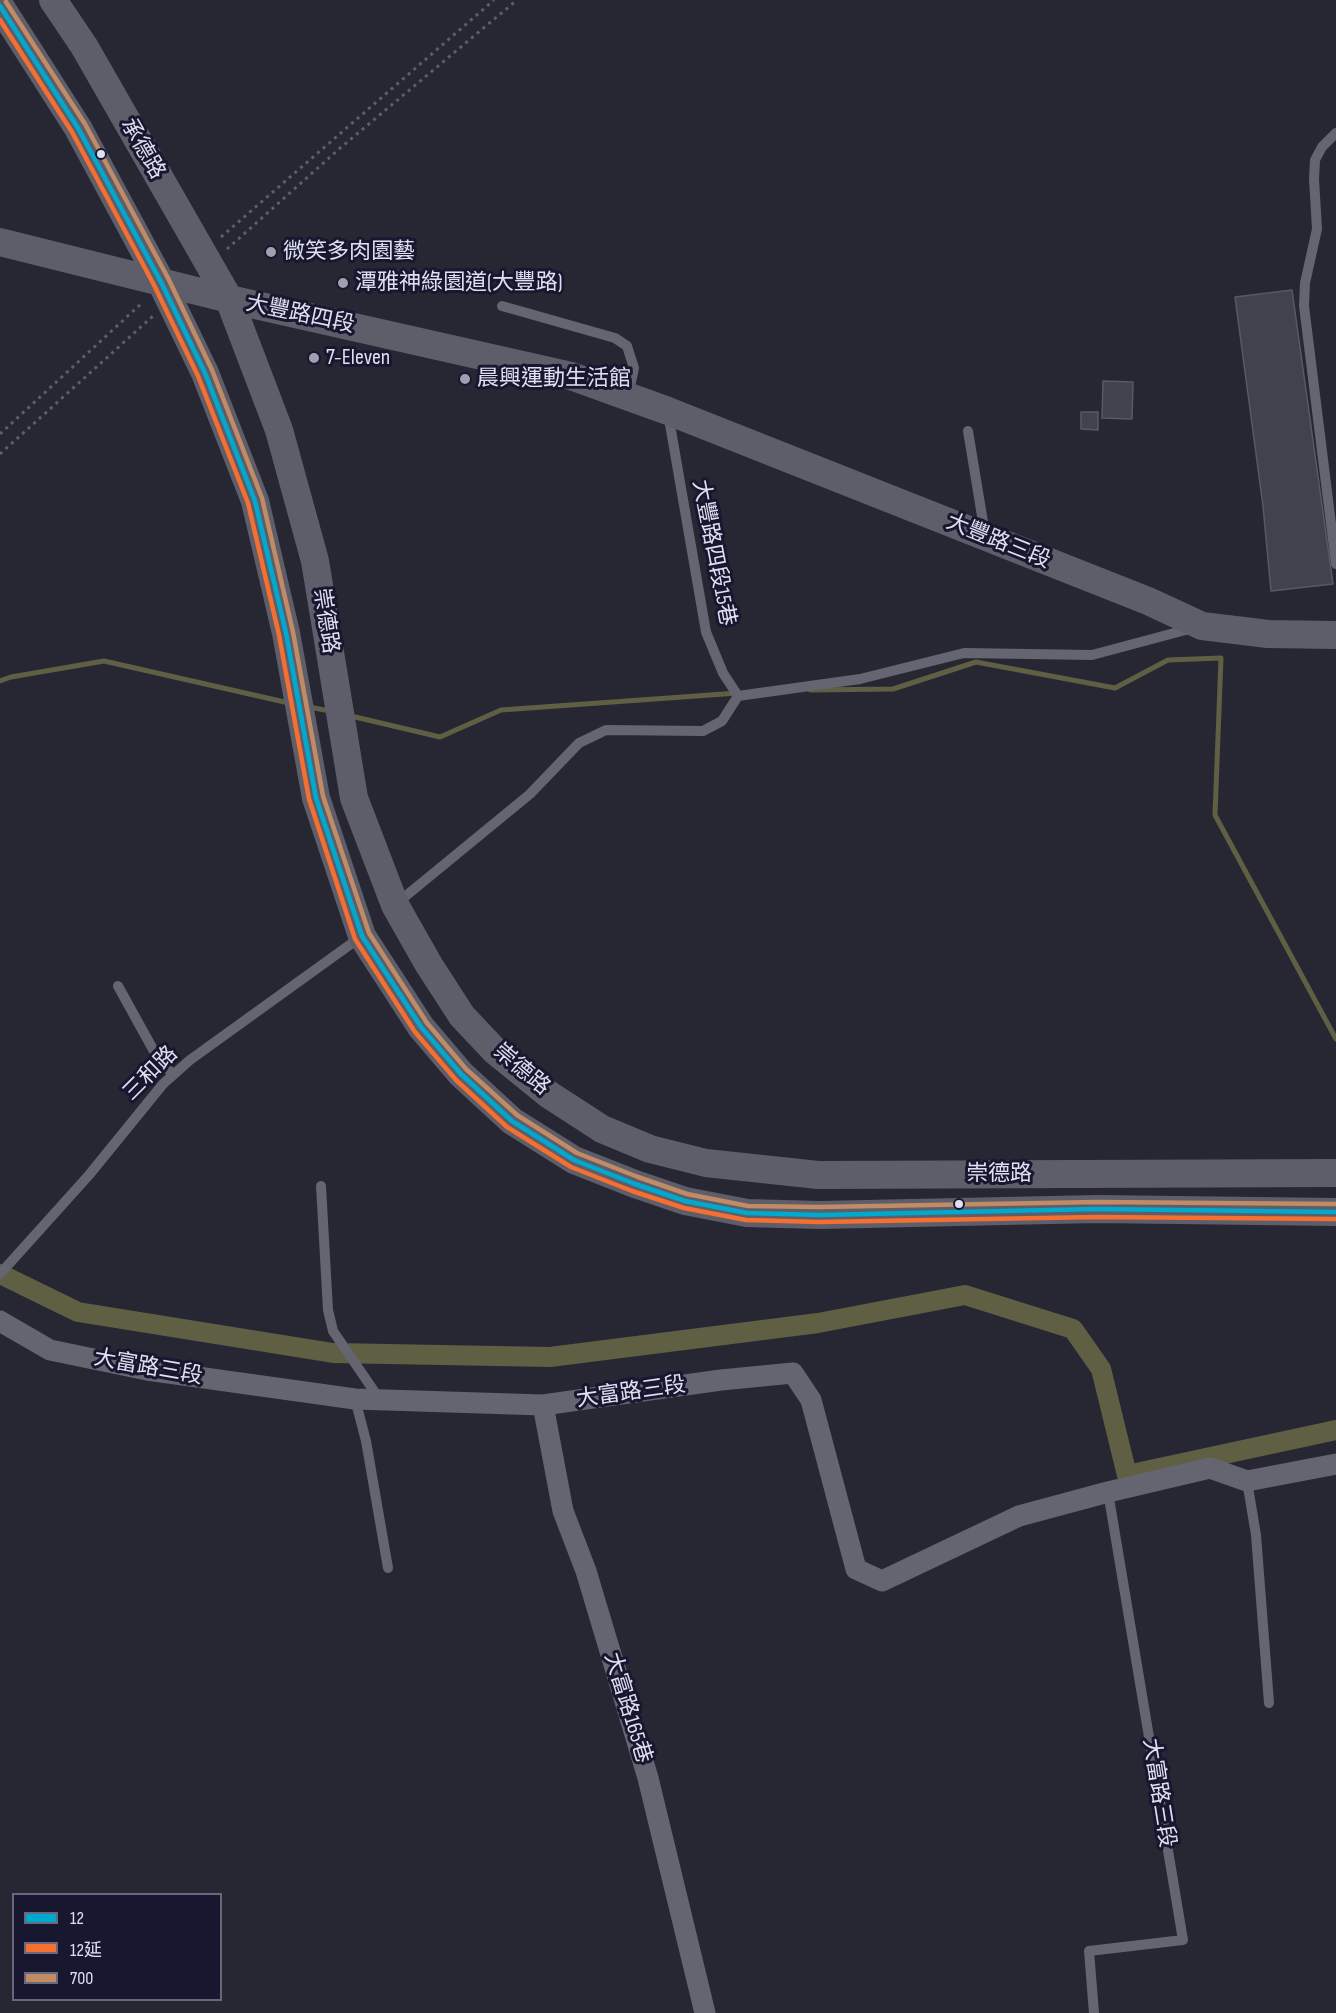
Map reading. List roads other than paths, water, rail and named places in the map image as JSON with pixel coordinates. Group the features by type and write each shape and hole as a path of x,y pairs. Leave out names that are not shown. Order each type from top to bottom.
{"street":[{"name":"承德路","path":"53,0 213,253 229,299"},
{"name":"承德路","path":"0,6 78,128 161,296"},
{"name":"大豐路四段","path":"0,242 161,296 229,299 571,376 668,411"},
{"name":"崇德路","path":"161,296 205,374 255,501 286,633 316,798 363,936 421,1026 461,1074 512,1121 574,1160 635,1184 685,1201 747,1213 820,1215 1097,1209 1336,1212"},
{"name":"崇德路","path":"229,299 279,430 315,561 354,798 395,905 429,965 462,1016 495,1051 557,1100 602,1129 650,1149 706,1163 818,1175 1336,1173"},
{"name":"大豐路三段","path":"668,411 1148,601 1202,626 1268,634 1336,635"},
{"name":"大富路三段","path":"0,1321 50,1350 147,1370 367,1395 543,1405 721,1380 793,1373 811,1400 856,1569 882,1581 1019,1516 1210,1468 1247,1481"},
{"name":"大富路165巷","path":"543,1405 563,1511 586,1571 648,1778 705,2013"},
{"path":"1247,1481 1336,1464"}],"lane":[{"path":"1336,133 1322,147 1315,160 1317,230 1305,283 1304,306 1336,564"},
{"path":"502,306 615,338 627,346 634,368 628,396"},
{"name":"大豐路四段15巷","path":"668,411 706,632 723,673 738,696"},
{"path":"968,431 985,537"},
{"path":"395,905 530,794 579,743 606,730 703,731 722,721 738,696 860,679 964,653 1092,655 1202,626"},
{"name":"三和路","path":"0,1275 89,1175 163,1084 190,1060 363,936"},
{"path":"118,986 155,1053 173,1075"},
{"path":"321,1186 328,1310 333,1331 357,1369 367,1395 366,1441 388,1568"},
{"path":"1247,1481 1256,1535 1269,1703"},
{"name":"大富路三段","path":"1094,2013 1089,1951 1183,1940 1108,1492"}],"waterway":[{"path":"810,690 893,689 976,662 1115,688 1168,660 1221,658 1215,815 1336,1039"},
{"path":"0,681 11,677 104,661 289,703"},
{"path":"351,716 440,737 501,710 738,693"},
{"path":"309,707 330,711"},
{"path":"0,1274 78,1312 333,1353 550,1357 818,1323 965,1295 1073,1329 1101,1369 1127,1475 1336,1430"}],"place":[{"name":"微笑多肉園藝","path":"271,252"},
{"name":"潭雅神綠園道(大豐路)","path":"343,283"},
{"name":"7-Eleven","path":"314,358"},
{"name":"晨興運動生活館","path":"465,379"}]}
